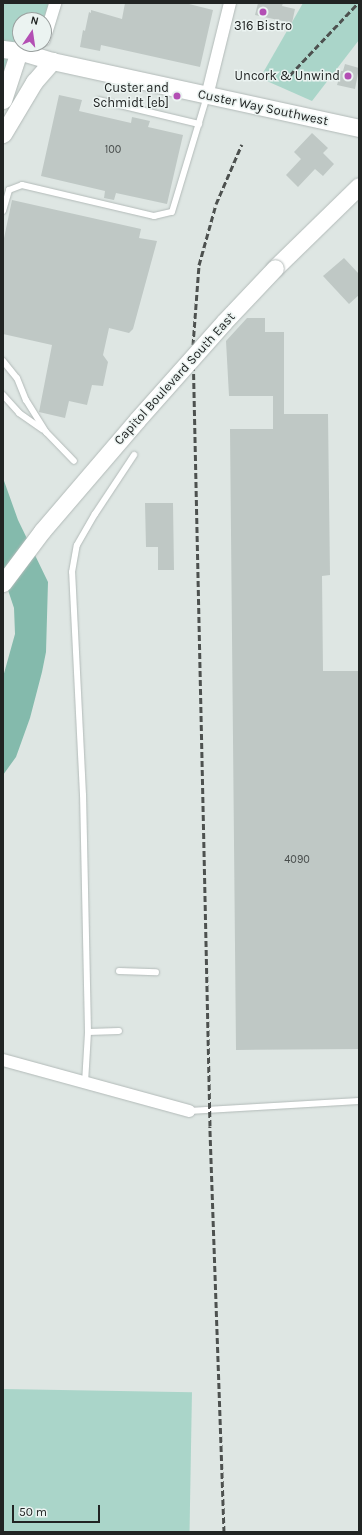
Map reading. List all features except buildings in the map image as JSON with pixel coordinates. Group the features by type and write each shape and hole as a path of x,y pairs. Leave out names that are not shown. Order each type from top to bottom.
{"main road":[{"name":"Custer Way Southwest","path":"11,50 45,54 207,96 359,128"},
{"path":"3,100 11,50"},
{"path":"3,134 34,82 45,54"},
{"name":"Capitol Boulevard South East","path":"3,583 42,531 137,420 224,322 275,268 359,186"}],"street":[{"path":"52,13 55,3"},
{"path":"207,96 230,3"},
{"path":"3,1060 189,1111"}],"lane":[{"path":"3,210 9,190 22,185 154,216 172,212 207,96"},
{"path":"99,100 199,124"},
{"path":"3,360 17,378 26,400 46,432"},
{"path":"3,395 19,413 46,432 74,461"},
{"path":"85,1083 88,1032 83,795 72,572 77,545 95,514 134,455"},
{"path":"119,971 156,972"},
{"path":"88,1032 119,1031"},
{"path":"189,1111 359,1101"}],"shaded area":[{"path":"3,3 49,3 46,12 12,12 12,52 29,52 3,75"},
{"path":"303,3 359,3 359,40 312,101 260,78"},
{"path":"3,478 18,520 48,582 46,652 42,672 30,718 16,757 3,775 3,677 15,634 14,608 3,575"},
{"path":"3,1389 192,1392 190,1532 3,1532"}],"railway":[{"path":"290,75 358,3"},
{"path":"224,1532 210,1126 193,345 199,265 216,204 242,144"}],"place":[{"name":"316 Bistro","path":"263,12"},
{"name":"Uncork & Unwind","path":"348,76"},
{"name":"Custer and Schmidt [eb]","path":"177,96"}]}
